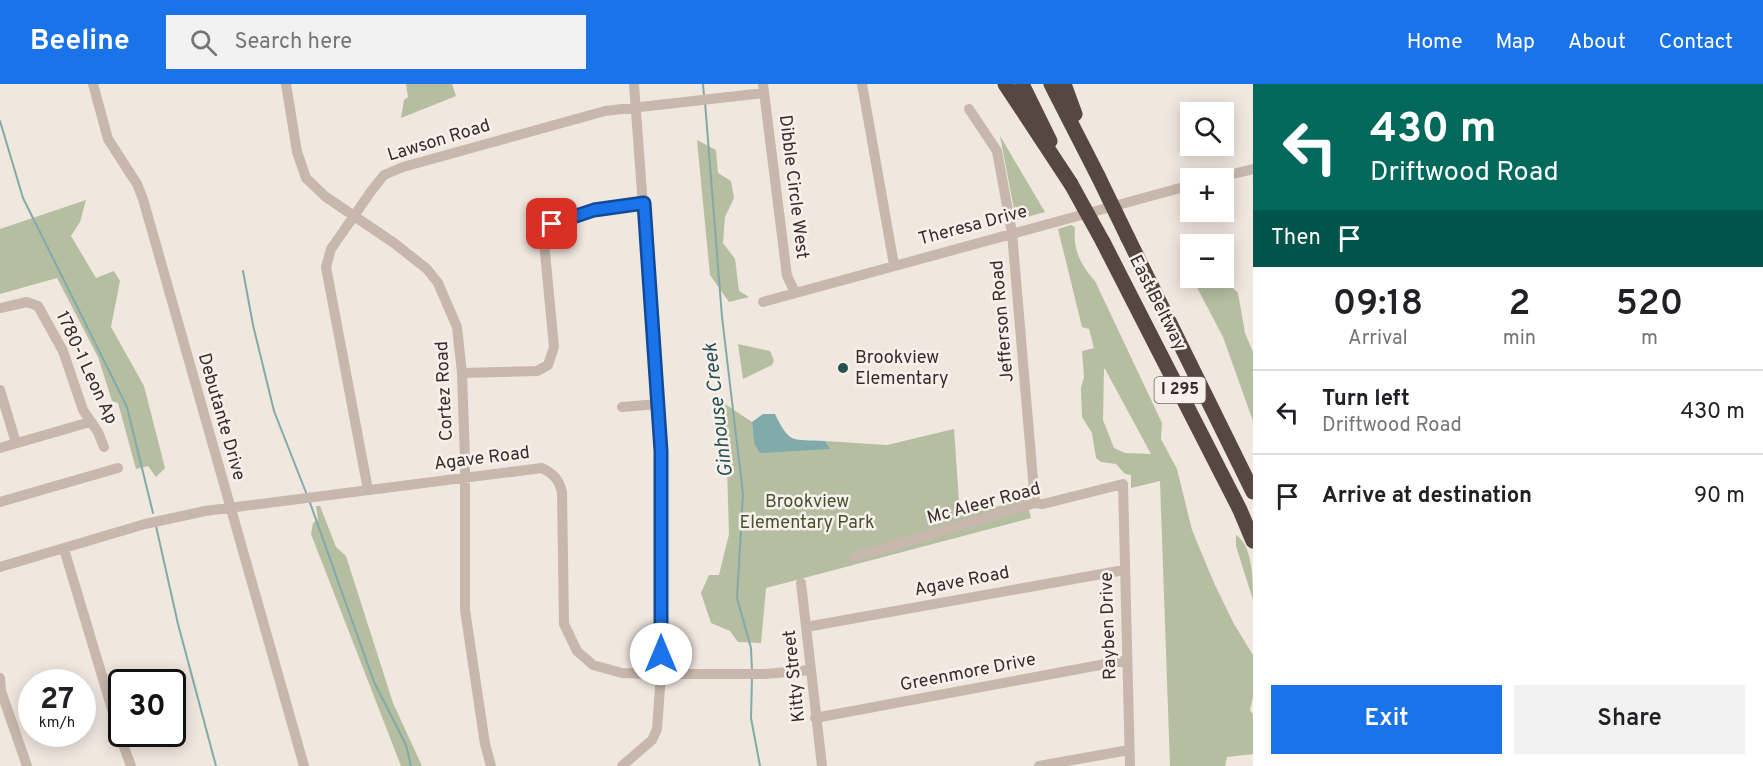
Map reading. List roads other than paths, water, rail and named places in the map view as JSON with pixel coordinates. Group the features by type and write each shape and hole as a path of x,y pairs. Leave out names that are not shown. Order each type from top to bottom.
{"highway":[{"path":"1005,84 1071,184"},
{"name":"East Beltway","path":"1022,84 1071,184 1240,510 1253,541"},
{"name":"East Beltway","path":"1051,84 1253,492"},
{"path":"1064,84 1098,176"}],"street":[{"name":"Debutante Drive","path":"93,84 108,139 137,184 143,199 304,766"},
{"name":"Cortez Road","path":"286,84 297,152 306,178 326,197 409,254 438,283 457,327 462,373 465,610 485,744 491,766"},
{"path":"623,766 652,740 657,729 661,674 661,462 634,84"},
{"path":"862,84 894,265"},
{"name":"Lawson Road","path":"368,490 326,267 331,249 379,181 391,172 604,111 664,106 764,89"},
{"name":"Dibble Circle West","path":"764,89 787,276 795,292"},
{"name":"Jefferson Road","path":"969,109 997,151 1012,233 1035,503"},
{"path":"1234,174 1253,169"},
{"name":"Theresa Drive","path":"763,302 1180,188"},
{"path":"462,373 537,371 548,364 554,347 544,242 547,230 552,224 594,210 644,203"},
{"name":"1780-1 Leon Ap","path":"0,308 27,302 38,306 63,351 83,410 98,432 104,447"},
{"path":"0,390 16,443"},
{"path":"622,407 658,404"},
{"path":"0,448 90,422"},
{"path":"0,502 118,468"},
{"name":"Agave Road","path":"0,567 176,516 542,468 551,473 562,492 564,624 569,639 593,665 622,673 661,674 765,674 810,670"},
{"name":"Mc Aleer Road","path":"855,557 1035,503 1043,504 1123,484"},
{"name":"Rayben Drive","path":"1123,484 1130,766"},
{"path":"64,549 131,766"},
{"name":"Agave Road","path":"806,627 1124,570"},
{"name":"Kitty Street","path":"801,583 822,766"},
{"name":"Greenmore Drive","path":"815,718 1127,660"},
{"path":"0,678 0,691 27,766"},
{"path":"1039,766 1129,750"}],"water":[{"path":"763,414 775,414 789,436 799,440 825,441 830,449 760,453 754,444 752,422"}],"waterway":[{"name":"Ginhouse Creek","path":"703,84 704,96"},
{"name":"Ginhouse Creek","path":"705,102 722,317 743,494 737,598 751,648 752,671"},
{"path":"0,121 23,198 127,407 153,513"},
{"path":"243,271 253,325 274,411 307,495"},
{"path":"309,500 374,682 406,745 411,766"},
{"path":"156,526 178,624 216,766"},
{"name":"Ginhouse Creek","path":"752,677 751,718 760,766"}],"place":[{"name":"Brookview Elementary","path":"843,368"}],"park label":[{"name":"Brookview Elementary Park","path":"807,512"}]}
